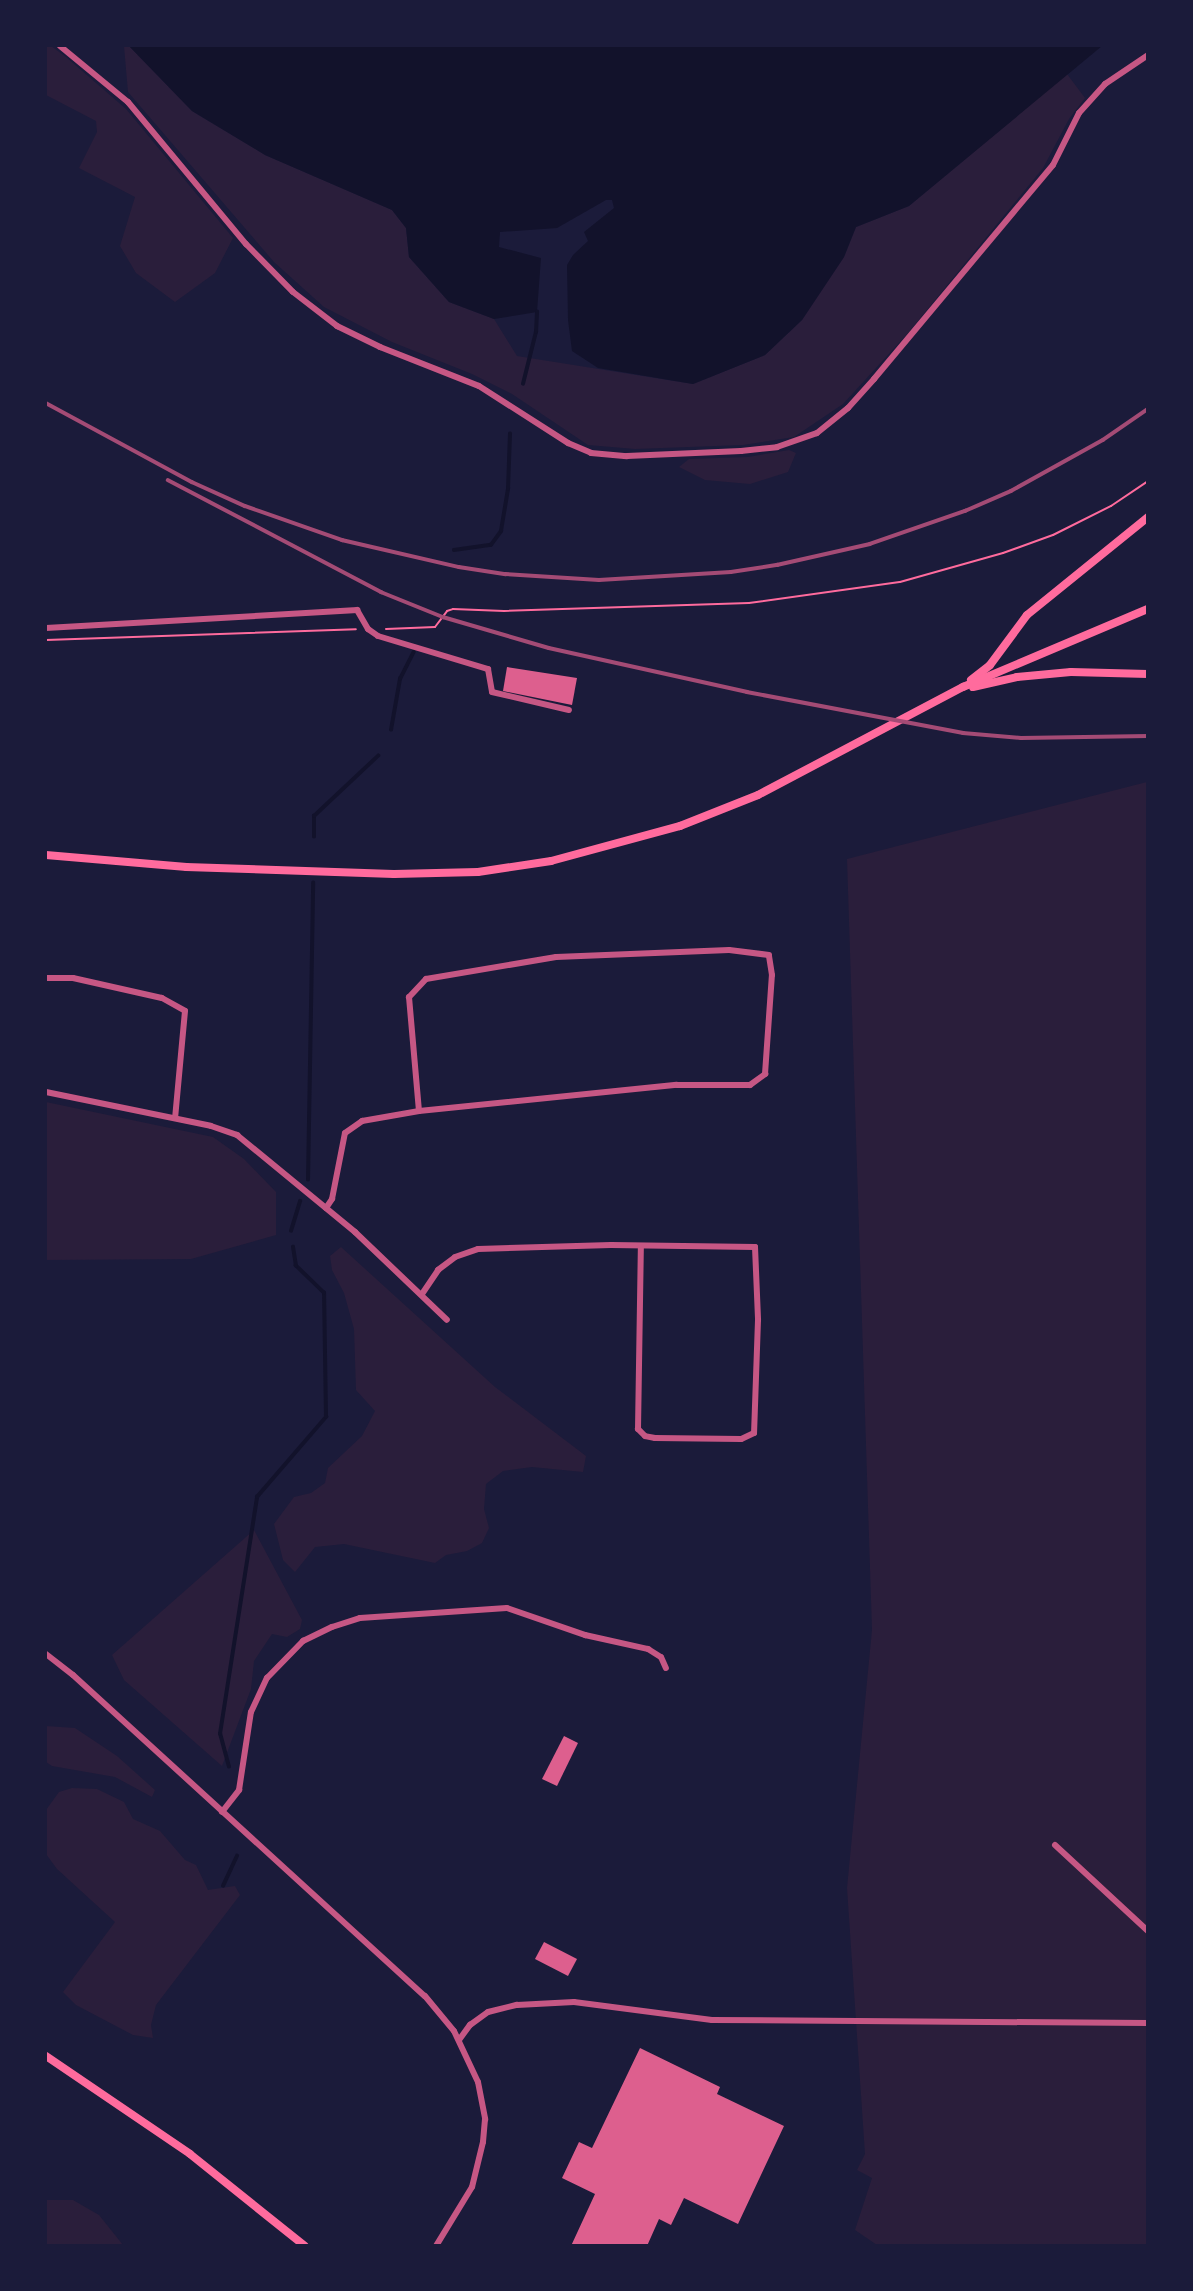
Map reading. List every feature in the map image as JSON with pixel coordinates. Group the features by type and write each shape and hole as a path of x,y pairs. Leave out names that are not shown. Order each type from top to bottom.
{"main road":[{"path":"963,687 989,665 1027,615 1147,517"},
{"path":"46,855 245,870 438,874 510,868 591,852 680,826 780,784 920,707 1147,609"},
{"path":"953,692 1017,677 1058,673 1147,674"},
{"path":"46,2056 190,2154 305,2245"}],"street":[{"path":"60,46 128,102 246,244 293,292 337,326 380,347 479,386 568,443 591,453 627,456 765,449 817,433 848,408 874,379 1053,165 1079,113 1105,84 1147,55"},
{"path":"46,628 357,610 368,629 393,643 422,648 447,659 488,669 492,692 569,710"},
{"path":"326,1208 332,1199 345,1132 362,1121 419,1111 677,1085 750,1085 765,1074 772,975 769,955 729,950 556,957 426,979 410,997 419,1111"},
{"path":"46,978 73,978 162,998 185,1011 175,1118"},
{"path":"46,1092 175,1118 237,1135 355,1232 385,1264 422,1294 447,1320"},
{"path":"422,1294 438,1270 455,1257 478,1249 640,1247 755,1247 758,1320 754,1433 741,1439 655,1438 645,1436 638,1429 640,1247"},
{"path":"222,1812 239,1790 251,1712 267,1678 303,1641 332,1627 360,1618 507,1608 585,1634 648,1649 661,1657 666,1668"},
{"path":"46,1654 73,1675 425,1996 459,2040 478,2082 485,2119 483,2142 472,2187 436,2245"},
{"path":"1055,1845 1147,1931"},
{"path":"459,2040 470,2025 488,2012 517,2005 574,2002 712,2020 1147,2023"}],"path":[{"path":"46,640 435,627 447,611 453,609 505,611 750,603 900,582 981,560 1053,535 1111,506 1147,481"}],"shaded area":[{"path":"46,46 51,46 66,57 126,109 233,238 215,273 175,302 136,273 120,246 135,197 79,168 97,132 96,121 46,95"},
{"path":"124,46 129,46 192,111 265,155 392,210 406,228 409,257 449,302 494,319 517,356 693,384 765,355 802,320 844,257 856,227 909,206 1067,74 1085,98 1069,119 1043,168 908,333 843,404 794,437 743,445 635,449 588,445 512,394 472,374 392,342 324,307 274,262 128,92"},
{"path":"129,46 1102,46 909,206 856,227 844,257 802,320 765,355 693,384 598,368 572,351 568,320 567,265 588,241 584,232 614,208 612,200 606,200 557,228 500,232 499,247 541,258 537,312 494,319 449,302 409,257 406,228 392,210 265,155 192,111"},
{"path":"789,450 796,453 788,472 750,484 705,480 679,467 689,459 748,457"},
{"path":"1147,782 1147,2245 877,2245 855,2230 872,2178 857,2170 865,2154 847,1888 872,1630 847,859"},
{"path":"46,1102 213,1137 244,1159 276,1192 276,1235 191,1259 46,1260"},
{"path":"341,1247 495,1387 586,1456 583,1472 532,1467 503,1471 486,1484 484,1509 489,1528 482,1543 467,1551 446,1555 435,1563 344,1544 315,1547 295,1572 283,1560 274,1524 294,1497 311,1493 325,1483 328,1468 362,1436 375,1411 356,1390 354,1329 344,1293 332,1270 330,1256"},
{"path":"254,1530 302,1620 300,1629 287,1637 272,1634 254,1661 251,1689 222,1766 124,1680 112,1655"},
{"path":"46,1726 75,1728 117,1756 155,1790 152,1797 115,1777 52,1766 46,1762"},
{"path":"72,1788 97,1789 124,1802 133,1819 160,1831 185,1860 196,1865 208,1890 235,1886 240,1895 156,2005 151,2025 153,2038 133,2035 76,2005 63,1992 115,1922 57,1869 46,1854 46,1810 59,1792"},
{"path":"46,2200 73,2200 99,2215 123,2245 46,2245"}],"building":[{"path":"507,667 577,678 572,705 503,691"},
{"path":"564,1736 578,1743 557,1786 542,1779"},
{"path":"544,1942 577,1959 568,1976 535,1959"},
{"path":"640,2048 720,2087 717,2094 784,2126 738,2224 684,2198 671,2225 659,2219 647,2246 571,2246 595,2194 562,2178 579,2142 592,2148"}],"waterway":[{"path":"523,384 536,332 537,312"},
{"path":"454,550 491,545 501,531 508,489 510,434"},
{"path":"391,730 400,679 414,652"},
{"path":"314,837 314,816 378,756"},
{"path":"308,1180 313,883"},
{"path":"291,1231 300,1201"},
{"path":"229,1767 220,1734 257,1497 326,1417 324,1293 296,1266 293,1247"},
{"path":"223,1886 237,1856"}],"railway":[{"path":"46,403 192,482 245,506 342,540 459,567 505,574 599,580 731,572 777,565 870,544 965,511 1011,491 1103,440 1148,409"},
{"path":"168,480 381,592 443,617 549,648 747,692 963,733 1021,738 1148,736"}]}
